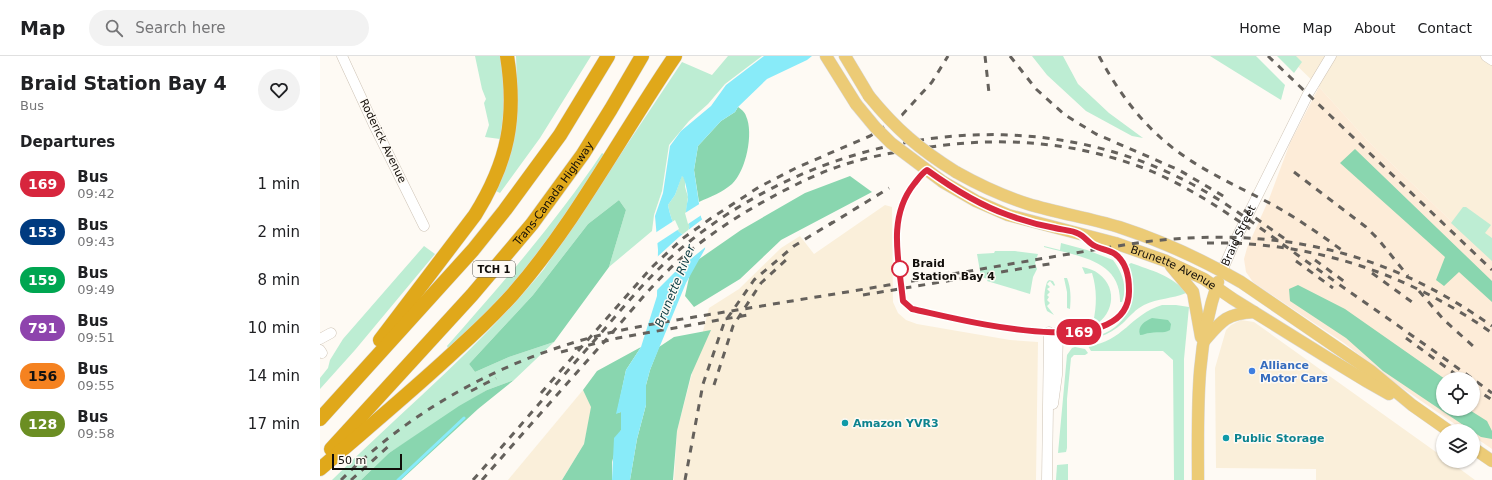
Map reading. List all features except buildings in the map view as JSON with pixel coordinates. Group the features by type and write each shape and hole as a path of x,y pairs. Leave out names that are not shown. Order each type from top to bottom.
{"highway":[{"path":"321,418 475,215 488,194 497,176 504,156 509,133 512,108 508,56"},
{"name":"TCH 1","path":"321,418 473,250 505,210 560,135 608,56"},
{"name":"Trans-Canada Highway","path":"320,461 472,295 532,224 583,154 611,110 642,56"},
{"path":"320,469 424,379 481,327 513,294 542,259 587,193 675,56"}],"main road":[{"name":"Brunette Avenue","path":"826,56 856,104 875,127 891,143 943,182 976,201 1008,215 1114,243 1166,261 1204,279 1254,312 1366,381 1412,405"},
{"name":"Brunette Avenue","path":"847,61 869,96 896,127 932,157 956,172 995,191 1029,204 1089,219 1151,238 1222,271 1241,282 1371,372 1412,405 1439,424"},
{"path":"1166,261 1193,292 1202,344"},
{"name":"Braid Street","path":"1198,480 1198,382 1202,344 1211,305 1222,271"},
{"path":"1202,344 1218,325 1232,315 1254,312"},
{"path":"1480,453 1492,461"}],"street":[{"name":"Roderick Avenue","path":"342,56 424,226"},
{"name":"Braid Street","path":"1222,271 1237,237 1308,94 1331,56"},
{"path":"1486,56 1492,60"},
{"path":"1047,480 1047,447 1057,375 1053,332"},
{"path":"320,339 331,333"}],"shaded area":[{"path":"1287,56 1492,56 1492,257 1450,220 1368,141 1319,87"},
{"path":"1319,87 1368,141 1450,220 1492,257 1492,449 1480,441 1480,424 1455,424 1443,416 1480,416 1480,372 1436,372 1436,411 1395,383 1344,343 1253,282 1246,272 1244,259 1247,248 1269,199 1290,143"},
{"path":"885,205 892,207 893,302 898,313 906,320 917,324 1010,340 1038,342 1036,480 674,480 677,431 709,308 739,289 781,248 800,236 814,254"},
{"path":"1241,320 1254,322 1436,452 1436,468 1459,468 1475,480 1316,480 1316,469 1216,468 1215,368 1226,330 1231,325"},
{"path":"583,390 592,407 584,444 562,480 508,480"}],"green space":[{"path":"475,56 500,56 504,97 500,139 485,137 489,125 484,103 486,99 482,89"},
{"path":"516,56 591,56 540,138 500,193 496,191 504,173 513,141 517,109"},
{"path":"728,56 762,56 725,84 708,104 689,121 669,145 662,191 654,215 652,231 609,267 626,210 619,200 588,224 533,295 469,364 475,372 509,357 554,342 514,380 487,390 389,453 361,480 332,480 468,351 520,297 544,269 682,62 712,75"},
{"path":"1032,56 1063,56 1078,84 1109,113 1143,138 1132,136 1086,111 1047,75"},
{"path":"1210,56 1256,56 1285,85 1281,100"},
{"path":"1277,56 1296,56 1302,62 1294,73"},
{"path":"738,107 743,111 748,123 749,142 745,161 737,178 732,184 699,202 694,170 698,146 721,121 735,112"},
{"path":"1355,149 1492,281 1492,302 1459,272 1444,286 1436,280 1445,257 1340,163"},
{"path":"602,153 605,155 546,243 496,305 448,348 447,346 508,276 566,204"},
{"path":"682,175 685,180 685,187 688,197 686,211 690,222 688,233 684,235 675,226 671,218 668,205 675,195"},
{"path":"850,176 872,192 781,240 740,279 694,307 685,296 692,264 741,230 805,193"},
{"path":"619,200 626,210 609,267 554,342 509,357 475,372 469,364 533,295 588,224"},
{"path":"1463,207 1466,207 1491,225 1485,233 1492,238 1492,261 1451,223"},
{"path":"1061,243 1087,250 1113,260 1123,280 1124,296 1122,302 1120,302 1118,288 1113,277 1105,268 1082,257 1044,247 1060,250"},
{"path":"424,246 435,254 355,350 320,389 320,378 328,368 330,360 343,339"},
{"path":"995,251 1015,251 1038,254 1035,263 1037,269 1033,277 1030,294 987,281 988,279 981,277 977,254 994,253"},
{"path":"1131,263 1154,271 1168,278 1181,287 1186,293 1144,305 1117,328 1097,338 1068,340 1069,338 1100,335 1110,331 1125,316 1130,307 1132,297 1132,275 1128,265"},
{"path":"1082,267 1095,271 1105,280 1109,287 1111,303 1104,317 1098,323 1086,329 1069,329 1069,325 1066,324 1068,320 1081,320 1093,323 1096,298 1094,279 1092,273 1085,274"},
{"path":"1064,278 1067,278 1069,286 1071,297 1070,309 1067,308 1067,292"},
{"path":"1049,280 1053,281 1055,285 1054,286 1050,281 1047,284 1050,287 1047,289 1050,292 1047,295 1049,297 1047,300 1050,303 1047,306 1054,315 1047,311 1045,304 1045,289 1047,282"},
{"path":"1298,285 1345,309 1436,373 1436,407 1383,371 1346,338 1290,301 1289,289"},
{"path":"1162,305 1189,307 1184,359 1184,480 1174,480 1173,360 1163,351 1091,351 1088,346 1110,339 1119,334 1151,309"},
{"path":"1152,318 1168,320 1171,324 1170,330 1140,335 1139,332 1141,326 1144,322"},
{"path":"711,330 691,375 677,431 673,480 630,480 637,439 646,405 646,385 659,347 674,337"},
{"path":"641,347 626,370 617,413 621,412 621,430 612,462 612,480 562,480 584,444 591,407 583,390 597,371"},
{"path":"1075,347 1085,349 1088,353 1085,355 1074,355 1071,358 1067,399 1067,448 1066,452 1058,453 1067,355 1072,348"},
{"path":"514,380 478,409 401,480 361,480 389,453 459,406 487,390"},
{"path":"1450,416 1479,416 1487,421 1492,431 1492,439 1480,436 1480,424 1462,424"},
{"path":"1068,464 1068,480 1056,480 1057,465"}],"water":[{"name":"Brunette River","path":"764,56 812,56 807,60 767,79 738,107 735,112 721,121 698,146 694,170 701,217 706,228 705,249 686,283 650,370 646,385 646,405 637,439 630,480 612,480 614,438 621,430 621,412 616,414 626,370 641,347 657,296 658,250 655,216 663,193 670,146 681,131 711,106 726,85","holes":["682,176 688,199 686,212 689,225 688,233 684,235 675,226 671,218 668,205 675,195"]}],"pier":[{"path":"701,203 703,214 688,224 685,213"},
{"path":"704,218 708,228 708,245 676,271 656,291 656,258 679,237"},
{"path":"675,220 679,229 656,244 655,233"}],"waterway":[{"path":"398,480 464,418"}],"railway":[{"path":"541,393 651,268 682,239 759,187 798,167 870,136 902,115 932,82 948,56"},
{"path":"985,56 989,93"},
{"path":"1010,56 1036,89 1065,115 1096,134 1179,170 1225,197"},
{"path":"1099,56 1134,110 1174,149 1201,167 1284,211 1343,251"},
{"path":"1268,56 1492,270"},
{"path":"473,480 629,300 678,251 732,211 791,179 853,156 918,140 984,135 1050,138 1115,152 1178,177 1212,195 1244,216 1492,393"},
{"path":"482,480 653,286 685,255 732,221 766,200 819,174 846,164 887,154 958,144 1014,142 1069,148 1097,153 1151,171 1202,197 1250,229"},
{"path":"1294,172 1366,227 1378,239 1408,276"},
{"path":"829,225 889,188"},
{"path":"1244,210 1288,241"},
{"path":"685,480 703,384 724,323 754,280 794,246 833,222"},
{"path":"341,480 394,434 451,396 514,364 579,341 654,324 1143,242 1191,238 1238,238 1283,241 1326,249 1368,261 1410,278 1451,300 1492,326"},
{"path":"1207,243 1246,244 1284,248 1321,255 1357,265 1426,293 1460,312 1492,333"},
{"path":"714,385 733,326 761,283 786,260"},
{"path":"1315,260 1345,282"},
{"path":"1296,261 1333,288"},
{"path":"863,295 1055,263"},
{"path":"1372,273 1416,305"},
{"path":"1419,291 1444,320 1473,346"},
{"path":"561,352 618,338 753,314"},
{"path":"1406,338 1452,372"},
{"path":"471,391 496,378"},
{"path":"1480,392 1492,400"},
{"path":"351,480 391,444"}],"bus line":[{"name":"169","path":"927,170 943,182 976,201 996,210 1023,220 1079,234 1092,245 1115,254 1125,268 1129,280 1127,303 1122,313 1104,326 1087,332 1049,332 1007,329 912,309 903,301 898,254 898,222 901,206 909,190 927,170"}],"place":[{"name":"Braid Station Bay 4","path":"900,269"},
{"name":"Alliance Motor Cars","path":"1252,371"},
{"name":"Amazon YVR3","path":"845,423"},
{"name":"Public Storage","path":"1226,438"}]}
